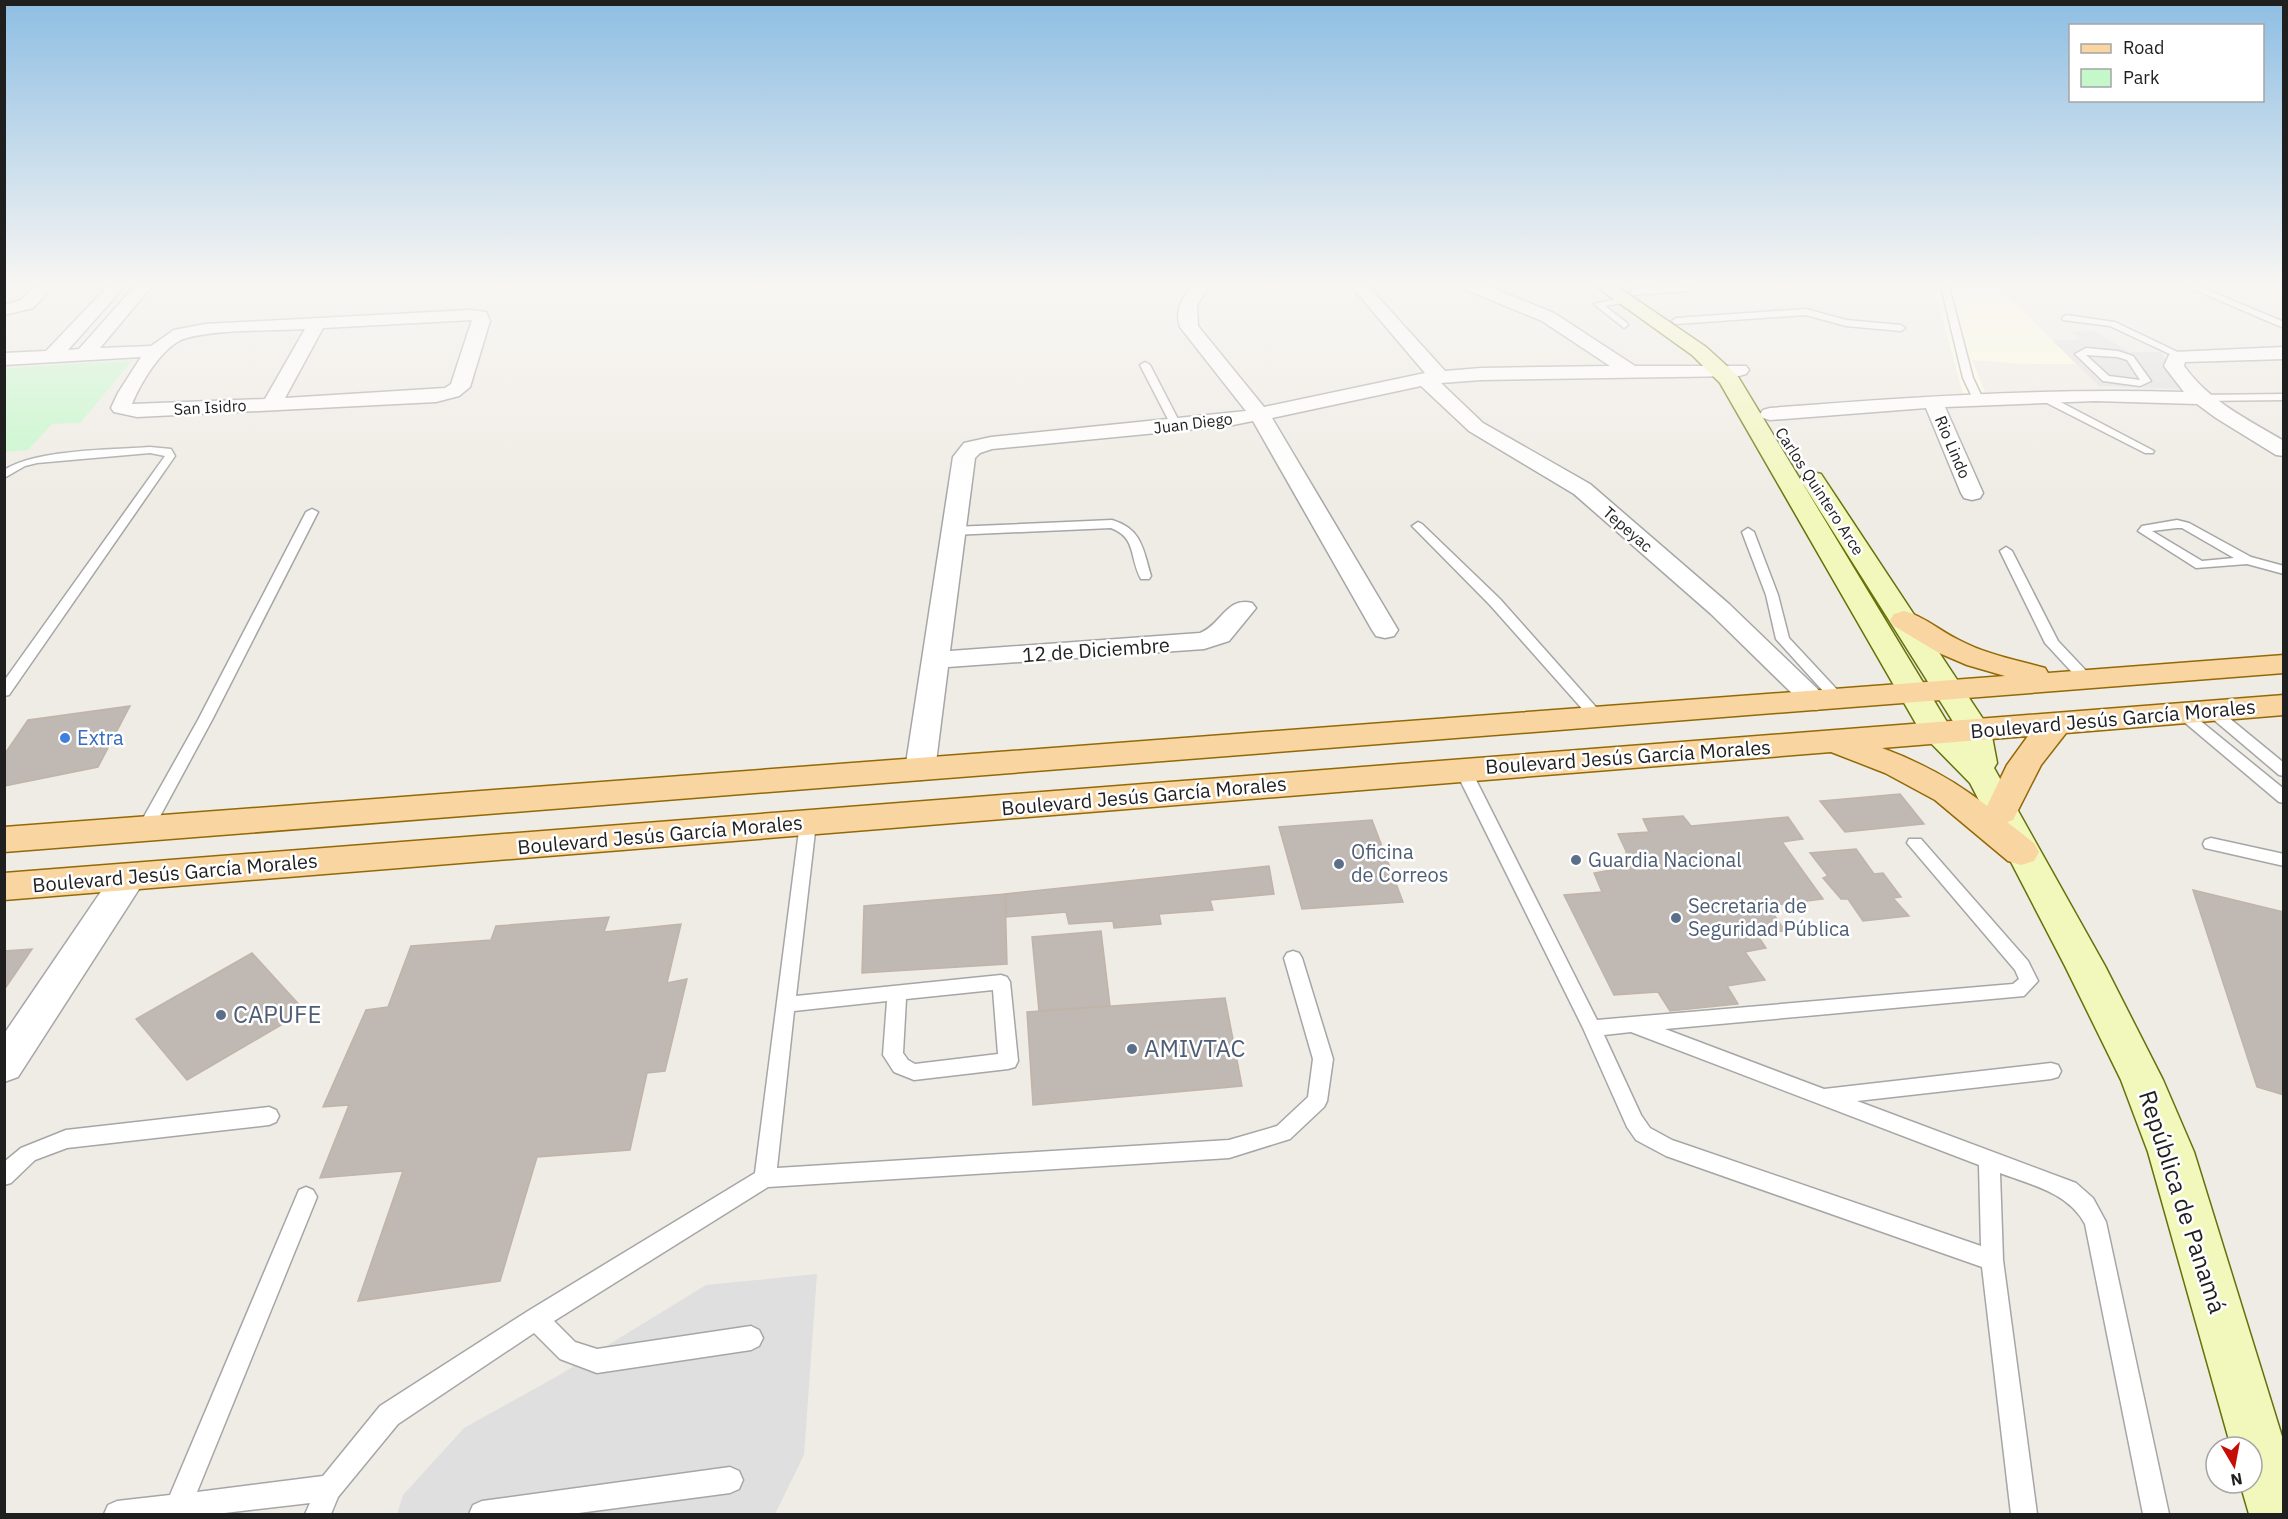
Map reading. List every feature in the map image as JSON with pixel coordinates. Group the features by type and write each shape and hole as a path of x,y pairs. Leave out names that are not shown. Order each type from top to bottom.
{"main road":[{"name":"Carlos Quintero Arce","path":"1712,358 1730,370 1734,387 1938,734"},
{"name":"Carlos Quintero Arce","path":"1722,358 1730,370 1770,414 1974,730"},
{"path":"1808,513 1835,514"},
{"path":"1904,620 1949,647 1978,659 2053,680"},
{"name":"Boulevard Jesús García Morales","path":"4,840 2283,664"},
{"name":"Boulevard Jesús García Morales","path":"4,887 2283,705"},
{"path":"1992,794 2024,762 2038,742 2056,724"},
{"name":"República de Panamá","path":"1974,730 1992,794 2142,1080 2170,1152 2277,1515"},
{"name":"República de Panamá","path":"1938,734 1992,794"},
{"path":"1836,742 1897,765 1947,792 2021,852"}],"street":[{"name":"San Isidro","path":"4,359 30,358"},
{"name":"San Isidro","path":"149,358 122,404 121,408 126,411 436,396 452,392 460,387 469,358"},
{"path":"272,403 297,358"},
{"path":"1214,358 1260,415 1385,630"},
{"name":"Tepeyac","path":"1416,358 1476,427 1582,489 1827,700"},
{"path":"1610,358 1631,372"},
{"path":"2176,358 2174,366 2184,382 2199,398 2283,450"},
{"name":"Juan Diego","path":"920,770 964,457 972,448 1005,441 1260,415 1432,378 1480,374 1730,370"},
{"path":"1770,414 1933,401 2045,398 2140,389 2199,398"},
{"name":"Rio Lindo","path":"1933,401 1972,493"},
{"name":"12 de Diciembre","path":"935,660 1204,641 1220,635 1243,608"},
{"path":"4,1065 129,877"}],"lane":[{"path":"1963,358 1968,378 1978,399"},
{"path":"2084,358 2106,379 2140,389 2146,381 2129,358"},
{"path":"1144,365 1176,425"},
{"path":"2199,398 2283,397"},
{"path":"2045,398 2149,451"},
{"path":"4,476 21,464 37,460 150,450 167,451 170,456 4,692"},
{"path":"144,829 205,720 312,512"},
{"path":"953,531 1112,524 1127,530 1133,538 1145,576"},
{"path":"2247,560 2200,565 2144,531 2146,528 2185,525 2247,560 2283,570"},
{"path":"1418,526 1495,602 1598,717"},
{"path":"1748,532 1772,595 1784,639 1827,700"},
{"path":"2006,551 2052,643 2086,679"},
{"path":"2197,712 2283,771"},
{"path":"2197,712 2283,798"},
{"path":"1463,770 1592,1028 1634,1121 1643,1134 1666,1146 1992,1260"},
{"path":"765,1178 808,823"},
{"path":"1592,1028 2018,991 2029,981 2022,966 1916,843"},
{"path":"2211,844 2283,860"},
{"path":"318,1515 329,1488 390,1415 536,1319 765,1178 1229,1149 1283,1133 1317,1101 1323,1059 1293,958"},
{"path":"785,1005 1001,982 1008,1061 914,1072 901,1065 893,1055 897,994"},
{"path":"1633,1025 2069,1190 2086,1205 2095,1222 2156,1515"},
{"path":"1824,1096 2051,1071"},
{"path":"4,1176 28,1154 66,1138 269,1116"},
{"path":"1989,1160 1992,1260 2024,1515"},
{"path":"178,1507 306,1197"},
{"path":"536,1319 568,1352 597,1361 751,1338"},
{"path":"482,1515 730,1480"},
{"path":"117,1515 329,1488"}],"shaded area":[{"path":"1953,358 2070,358 2076,364 2026,364 1972,360 1985,392 1963,394"},
{"path":"2070,358 2165,358 2179,389 2099,386"},
{"path":"817,1274 804,1455 775,1514 397,1514 403,1495 464,1428 556,1377 706,1285"}],"green space":[{"path":"133,360 80,423 52,424 28,450 5,452 5,368"}],"building":[{"name":"Extra","path":"130,706 98,767 4,786 4,755 28,720"},
{"path":"1900,794 1924,824 1845,832 1820,801"},
{"name":"Secretaria de Seguridad Pública","path":"1683,816 1691,826 1788,817 1803,839 1782,842 1823,899 1768,906 1785,931 1756,933 1766,948 1745,952 1765,980 1727,986 1738,1004 1670,1011 1658,992 1614,995 1564,895 1602,892 1594,873 1617,869 1626,857 1626,851 1618,834 1649,832 1643,819"},
{"name":"Oficina de Correos","path":"1372,820 1403,902 1302,909 1279,827"},
{"path":"1856,849 1874,874 1883,873 1901,897 1893,898 1909,916 1863,921 1848,899 1841,899 1823,878 1828,876 1810,853"},
{"path":"1269,866 1274,894 1210,900 1213,910 1159,914 1161,924 1114,928 1113,921 1069,924 1066,912 1006,917 1005,894"},
{"path":"2193,890 2284,912 2284,1095 2257,1087"},
{"path":"1005,894 1007,964 862,973 864,906"},
{"path":"609,917 604,932 681,924 667,983 687,979 665,1071 647,1073 630,1150 537,1157 500,1281 358,1301 403,1171 320,1178 349,1105 323,1107 366,1010 388,1007 411,946 491,940 496,926"},
{"path":"1101,931 1110,1006 1039,1011 1032,937"},
{"path":"32,949 4,990 4,951"},
{"name":"CAPUFE","path":"252,953 305,1011 187,1080 136,1019"},
{"name":"AMIVTAC","path":"1225,998 1242,1086 1033,1105 1027,1012"}],"place":[{"name":"Extra","path":"65,738"},
{"name":"Guardia Nacional","path":"1576,860"},
{"name":"Oficina de Correos","path":"1339,864"},
{"name":"Secretaria de Seguridad Pública","path":"1676,918"},
{"name":"CAPUFE","path":"221,1015"},
{"name":"AMIVTAC","path":"1132,1049"}]}
